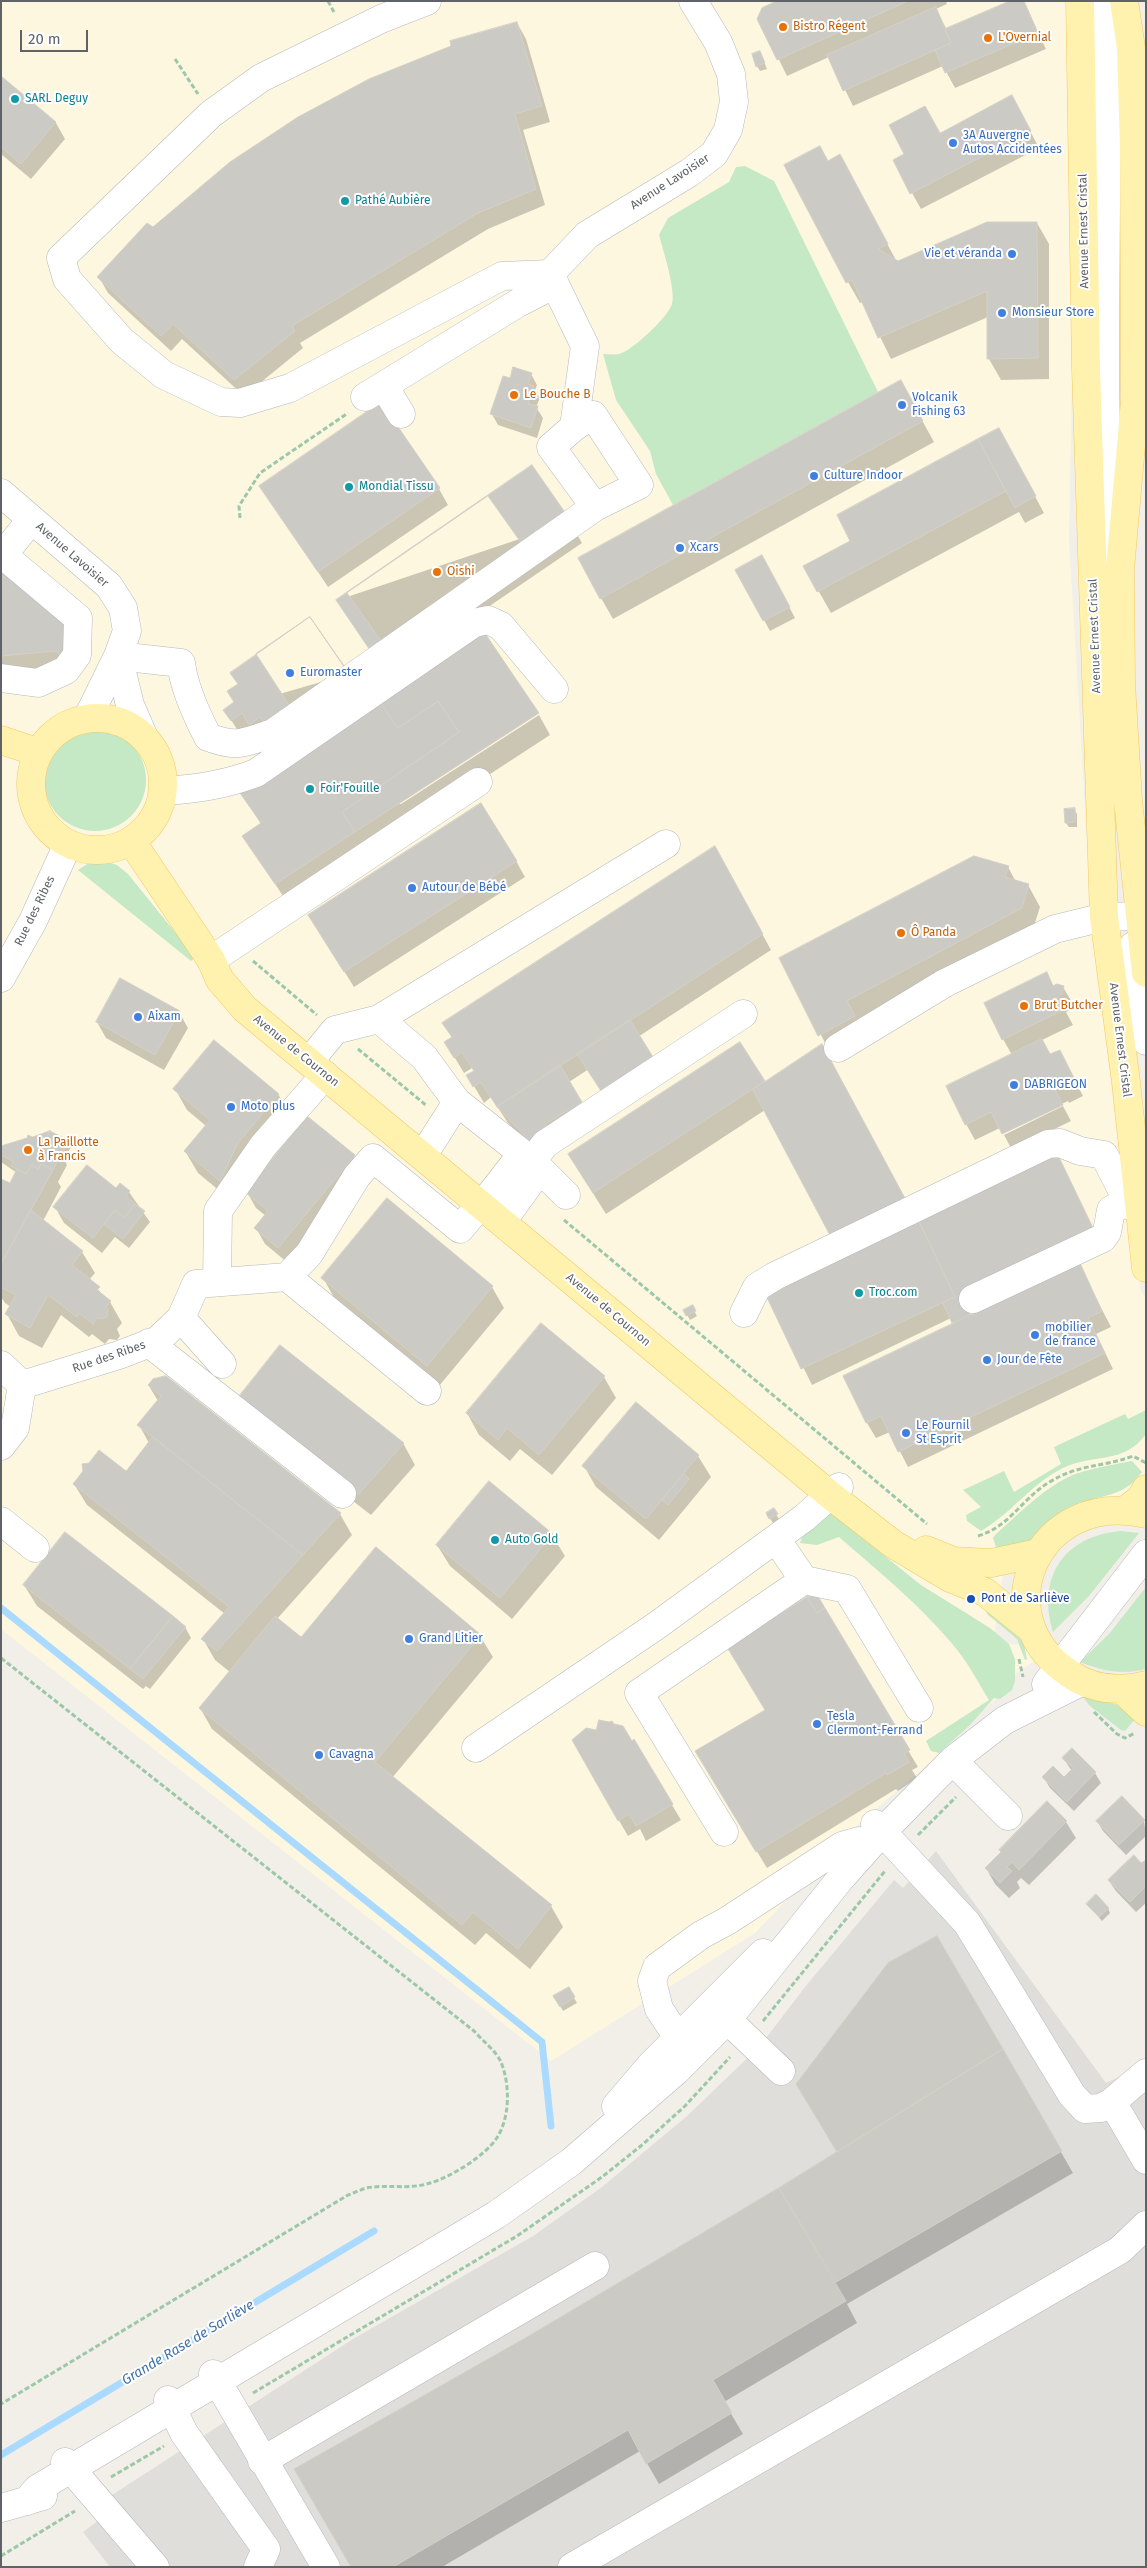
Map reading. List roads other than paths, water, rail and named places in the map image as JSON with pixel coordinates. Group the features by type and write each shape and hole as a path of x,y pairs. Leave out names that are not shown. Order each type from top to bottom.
{"main road":[{"name":"Avenue Ernest Cristal","path":"1080,1 1087,379 1124,917 1146,973"},
{"name":"Avenue Ernest Cristal","path":"1124,1 1131,48 1140,148 1140,390 1120,569 1126,1082 1132,1203 1146,1268"},
{"path":"88,716 118,719 143,735 160,760 164,791 154,820 132,842 111,850 89,851 68,844 46,828 33,804 30,778 37,752 58,728 88,716"},
{"path":"1,740 37,752"},
{"name":"Avenue de Cournon","path":"132,842 210,960 321,1064 493,1204 835,1491 893,1544 950,1578 985,1592 1030,1628"},
{"name":"Avenue de Cournon","path":"321,1064 429,1146 493,1204"},
{"path":"1143,1721 1134,1687 1101,1688 1082,1682 1052,1661 1030,1628 1027,1583 1032,1566 1039,1553 1060,1529 1076,1518 1094,1512 1136,1512 1140,1499 1146,1490"},
{"name":"Avenue de Cournon","path":"835,1491 897,1536 953,1561 991,1563 1039,1553"}],"street":[{"path":"427,1 381,18 284,65 260,78 211,114 61,258 67,279 122,340 164,375 221,402 240,403 290,388 502,276 552,279 586,346 574,427"},
{"name":"Avenue Lavoisier","path":"401,414 374,392 518,303 552,279 587,235 689,173 714,154 728,130 734,102 731,74 718,42 693,1"},
{"path":"1103,1 1107,28 1105,368 1108,654 1124,917 1146,1041"},
{"path":"143,735 130,704 118,656 181,663 183,677 197,715 208,737 228,745 250,741 273,733 595,507 639,485 593,416 574,427 551,447 595,507"},
{"path":"1,544 14,510"},
{"path":"1,678 38,683 66,670 78,654 78,618 3,555 14,510"},
{"name":"Avenue Lavoisier","path":"14,510 109,586 123,608 127,630 118,656 88,716"},
{"path":"164,791 212,786 231,782 256,773 474,623 488,620 501,626 554,688"},
{"path":"210,960 478,782"},
{"name":"Rue des Ribes","path":"1,978 33,921 68,844"},
{"path":"666,844 379,1019 334,1030 321,1064 218,1210 207,1283 287,1277 309,1254 357,1176 373,1158 460,1229 493,1204 545,1144 743,1014"},
{"path":"838,1048 945,983 1046,933 1124,917"},
{"path":"379,1019 424,1057 451,1112 532,1161 561,1204"},
{"path":"429,1146 451,1112"},
{"path":"744,1312 757,1287 774,1276 1048,1144 1060,1143 1080,1151 1104,1155 1124,1194 1132,1203 1118,1206 1111,1210 1107,1232 1103,1238 973,1300"},
{"path":"287,1277 427,1391"},
{"name":"Rue des Ribes","path":"22,1385 119,1355 158,1340 181,1318 207,1283"},
{"path":"181,1318 222,1364"},
{"path":"149,1343 342,1494"},
{"path":"1,1365 22,1385 16,1428 1,1446"},
{"path":"476,1748 640,1637 776,1539 835,1491"},
{"path":"1,1521 35,1548"},
{"path":"776,1539 804,1580 847,1589 919,1708"},
{"path":"10,2505 61,2489 72,2470 496,2215 571,2162 619,2122 676,2072 727,2020 876,1834 960,1768 984,1744 999,1724 1032,1688 1052,1661 1146,1554"},
{"path":"724,1832 640,1693 804,1580"},
{"path":"217,2383 494,2203 571,2148 608,2116 672,2045 780,1937 955,1748 974,1735 1082,1682"},
{"path":"960,1768 1008,1816"},
{"path":"217,2383 422,2274 503,2224 564,2182 713,2052 849,1885 876,1834"},
{"path":"672,2045 659,2009 652,1981 657,1967 701,1935 728,1921 842,1846 876,1834"},
{"path":"876,1834 967,1923 1072,2095 1085,2109 1101,2108 1112,2102 1146,2073"},
{"path":"735,2027 781,2071"},
{"path":"1112,2102 1146,2160"},
{"path":"572,2567 1120,2250 1146,2225"},
{"path":"262,2461 595,2266"},
{"path":"217,2383 326,2567"},
{"path":"173,2410 189,2440 266,2549 258,2567"},
{"path":"72,2470 155,2567"}],"waterway":[{"path":"1,1608 542,2042 551,2126"},
{"name":"Grande Rase de Sarliève","path":"1,2455 374,2231"}],"place":[{"name":"Bistro Régent","path":"783,27"},
{"name":"L'Overnial","path":"988,38"},
{"name":"SARL Deguy","path":"15,99"},
{"name":"3A Auvergne Autos Accidentées","path":"953,143"},
{"name":"Pathé Aubière","path":"345,201"},
{"name":"Vie et véranda","path":"1012,254"},
{"name":"Monsieur Store","path":"1002,313"},
{"name":"Le Bouche B","path":"514,395"},
{"name":"Volcanik Fishing 63","path":"902,405"},
{"name":"Culture Indoor","path":"814,476"},
{"name":"Mondial Tissu","path":"349,487"},
{"name":"Xcars","path":"680,548"},
{"name":"Oishi","path":"437,572"},
{"name":"Euromaster","path":"290,673"},
{"name":"Foir'Fouille","path":"310,789"},
{"name":"Autour de Bébé","path":"412,888"},
{"name":"Ô Panda","path":"901,933"},
{"name":"Brut Butcher","path":"1024,1006"},
{"name":"Aixam","path":"138,1017"},
{"name":"DABRIGEON","path":"1014,1085"},
{"name":"Moto plus","path":"231,1107"},
{"name":"La Paillotte à Francis","path":"28,1150"},
{"name":"Troc.com","path":"859,1293"},
{"name":"mobilier de france","path":"1035,1335"},
{"name":"Jour de Fête","path":"987,1360"},
{"name":"Le Fournil St Esprit","path":"906,1433"},
{"name":"Auto Gold","path":"495,1540"},
{"name":"Pont de Sarliève","path":"971,1599"},
{"name":"Grand Litier","path":"409,1639"},
{"name":"Tesla Clermont-Ferrand","path":"817,1724"},
{"name":"Cavagna","path":"319,1755"}]}
